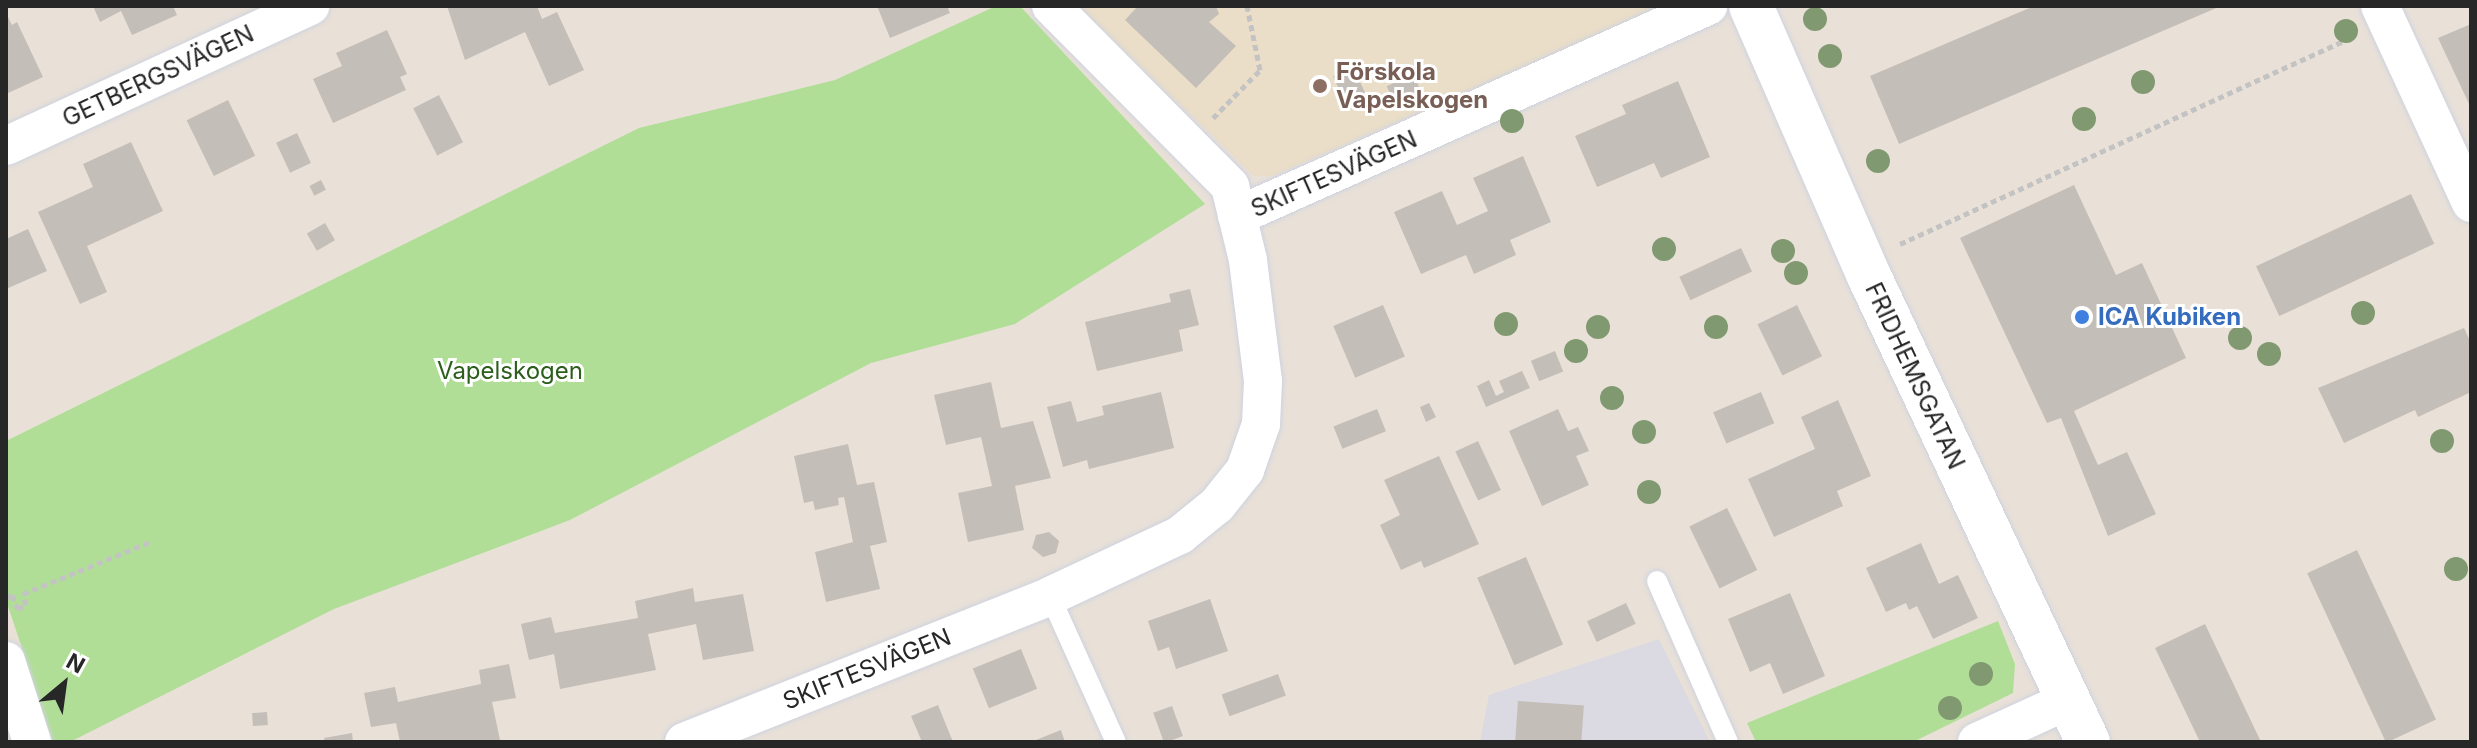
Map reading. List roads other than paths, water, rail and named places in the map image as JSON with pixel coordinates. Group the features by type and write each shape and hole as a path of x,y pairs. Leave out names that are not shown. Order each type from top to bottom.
{"street":[{"name":"GETBERGSVÄGEN","path":"6,146 310,6"},
{"path":"1051,6 1188,140 1230,186 1237,216"},
{"name":"SKIFTESVÄGEN","path":"684,742 1050,596 1180,535 1217,505 1245,470 1261,424 1263,381 1248,260 1237,216 1708,6"},
{"name":"FRIDHEMSGATAN","path":"1751,6 1862,260 2088,742"},
{"path":"2383,14 2471,203"},
{"path":"6,661 32,742"},
{"path":"1977,742 2067,701"}],"lane":[{"path":"1657,581 1728,742"},
{"path":"1050,596 1116,742"}],"place":[{"name":"Förskola Vapelskogen","path":"1320,86"},
{"name":"ICA Kubiken","path":"2082,317"}],"park label":[{"name":"Vapelskogen","path":"510,371"}]}
